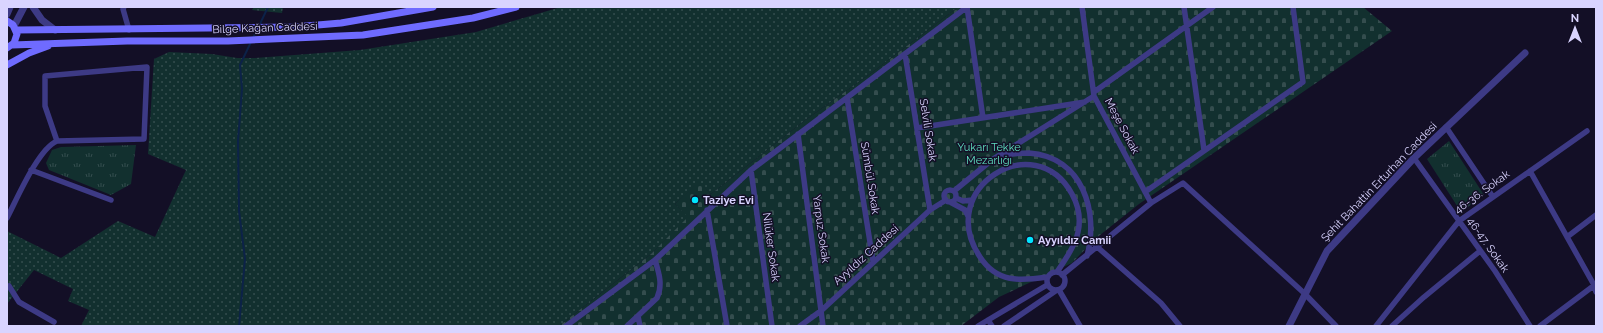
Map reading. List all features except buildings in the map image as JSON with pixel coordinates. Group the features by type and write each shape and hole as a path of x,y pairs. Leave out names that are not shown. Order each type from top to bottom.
{"main road":[{"name":"Bilge Kağan Caddesi","path":"15,28 55,30 129,30 278,27 341,24 433,7"},
{"name":"Bilge Kağan Caddesi","path":"9,47 55,44 228,41 363,35 473,18 516,7"},
{"path":"7,21 15,28 16,39 9,47"},
{"path":"7,65 29,53 55,44"}],"street":[{"path":"7,14 10,7"},
{"path":"15,28 24,7"},
{"path":"32,7 42,20 55,30"},
{"path":"124,7 123,9 129,30"},
{"path":"566,326 655,260 751,170 967,7 983,118"},
{"name":"Meşe Sokak","path":"1082,7 1094,94 1151,203"},
{"path":"1184,7 1204,150"},
{"name":"Ayyıldız Caddesi","path":"948,201 946,192 949,190 954,191 999,156 1085,102 1213,7"},
{"path":"1145,192 1303,82 1293,7"},
{"name":"Şehit Bahattin Erturhan Caddesi","path":"1289,326 1304,293 1327,251 1414,158 1525,53"},
{"name":"Selvili Sokak","path":"905,54 930,210"},
{"path":"7,218 31,170 50,144 57,141 144,139 147,67 45,76 44,106 57,141"},
{"name":"Sümbül Sokak","path":"847,98 873,261"},
{"path":"917,128 1085,102"},
{"path":"1446,127 1493,196"},
{"name":"46-36. Sokak","path":"1376,326 1459,221 1587,131"},
{"name":"Yarpuz Sokak","path":"798,134 823,326"},
{"path":"999,156 1029,153 1049,158 1074,176 1086,196 1090,209 1091,241 1087,256"},
{"name":"46-47. Sokak","path":"1414,158 1480,251 1530,326"},
{"path":"968,217 972,200 984,181 998,171 1009,167 1032,165 1041,167 1064,183 1074,199 1078,210 1079,226 1072,247 1060,274 1064,284 1058,290 1004,326"},
{"path":"31,170 111,200"},
{"name":"Nilüker Sokak","path":"751,170 772,326"},
{"path":"1530,171 1595,284 1596,292"},
{"path":"948,201 965,210 968,217 970,239 978,254 990,270 1005,277 1021,281 1047,277 1053,273 1060,274 1087,256 1151,203 1183,183 1304,293 1336,326"},
{"path":"954,191 956,198 963,201 972,200"},
{"name":"Ayyıldız Caddesi","path":"800,326 822,310 873,261 930,210 956,198"},
{"path":"707,210 727,326"},
{"path":"1567,237 1596,215"},
{"path":"1091,241 1161,303 1180,326"},
{"path":"1392,326 1424,297 1480,251"},
{"path":"626,326 657,298 660,292 659,273 655,260"},
{"path":"1047,277 1047,286"},
{"path":"1540,326 1595,284"},
{"path":"1047,286 1052,290 1058,290"},
{"path":"978,326 1047,286"},
{"path":"8,288 19,302 54,322"},
{"path":"1058,290 1080,326"},
{"path":"638,316 640,326"},
{"path":"988,320 992,326"}],"green space":[{"path":"254,7 283,7 282,13 252,10"},
{"path":"561,7 958,7 874,71 804,121 711,194 699,182 675,204 689,217 651,254 559,326 81,326 89,310 68,301 73,289 34,270 7,304 7,231 61,258 118,221 155,237 186,170 148,154 154,59 169,52 212,54 237,58 255,58 360,50 476,32"},
{"name":"Yukarı Tekke Mezarlığı","path":"958,7 1363,7 1392,31 1139,204 1095,239 1072,263 999,297 961,326 559,326 651,254 688,217 675,204 699,181 711,194 804,121 874,71"},
{"path":"1449,141 1484,195 1461,212 1427,159"},
{"path":"136,145 131,184 111,195 49,170 46,163 52,150 61,147"}],"waterway":[{"path":"259,26 268,7"},
{"path":"253,38 257,30"},
{"path":"239,326 245,259 239,211 238,141 242,89 240,65 251,42"}],"place":[{"name":"Taziye Evi","path":"695,200"},
{"name":"Ayyıldız Camii","path":"1030,240"}]}
